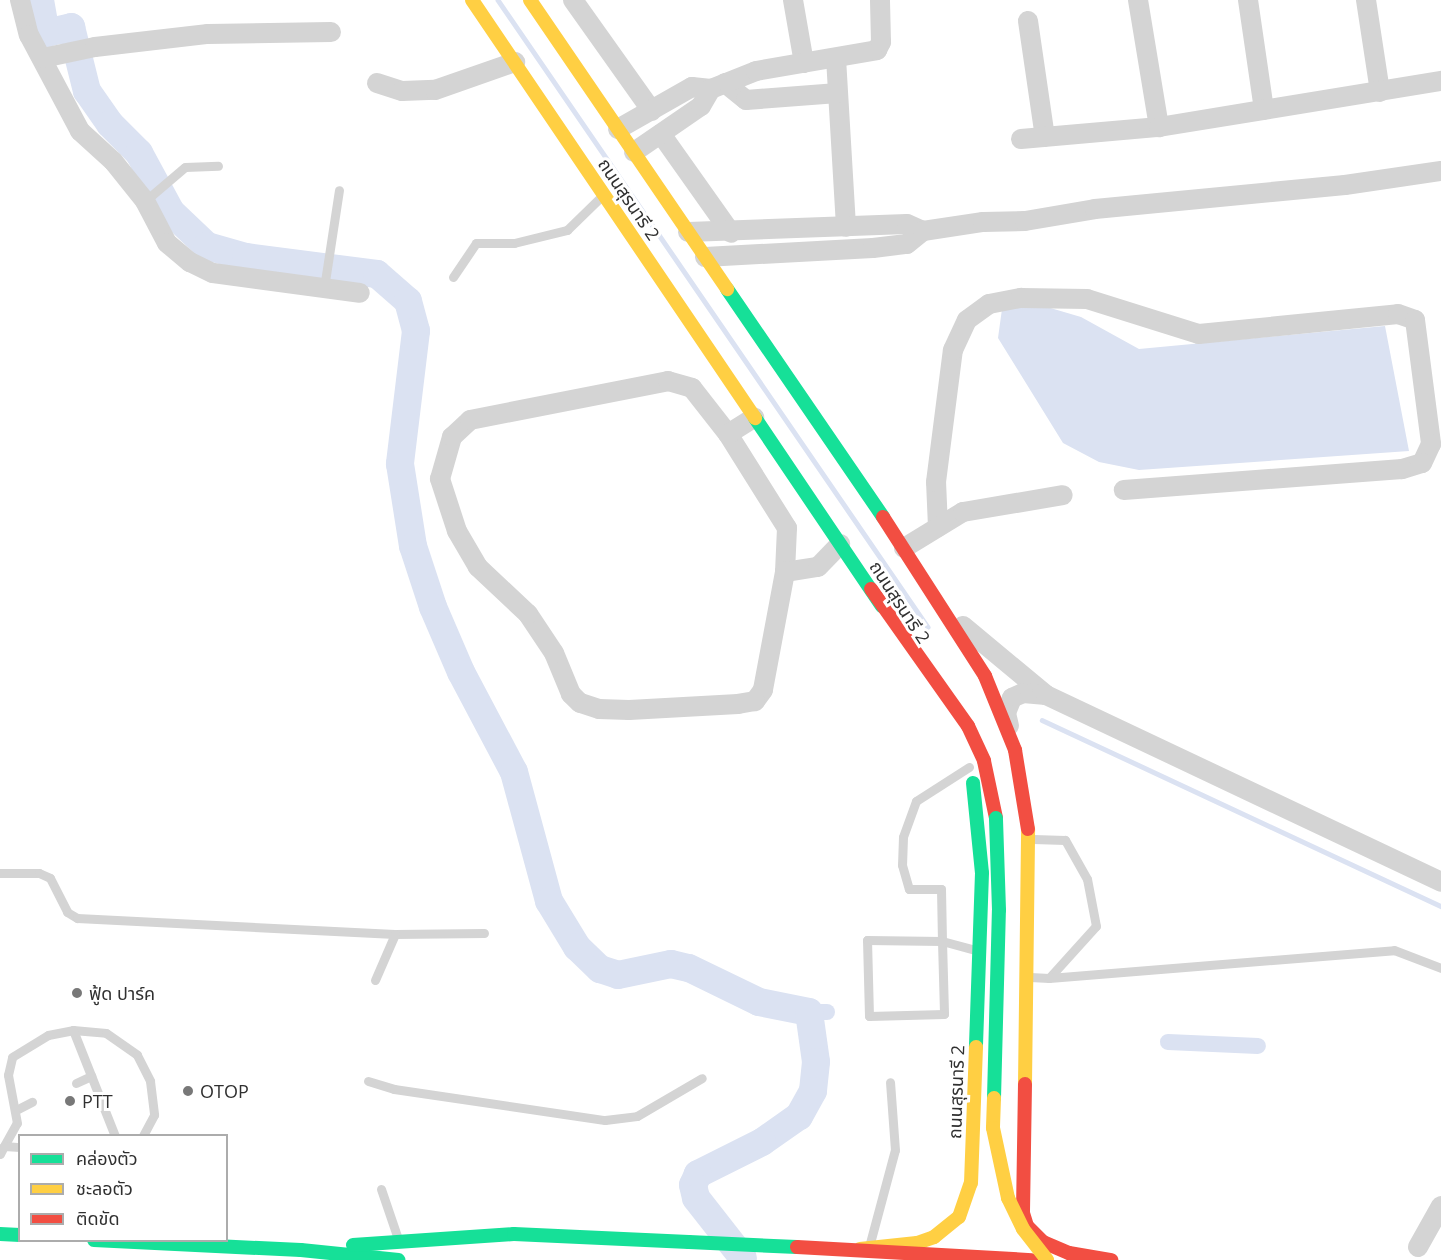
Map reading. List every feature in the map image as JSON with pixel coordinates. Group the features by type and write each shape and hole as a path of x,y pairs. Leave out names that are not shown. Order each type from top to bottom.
{"main road":[{"name":"ถนนสุรนารี 2","path":"472,0 871,589 939,696 969,767 982,845 976,1034 967,1200 958,1217 934,1237 917,1243 864,1249"},
{"name":"ถนนสุรนารี 2","path":"530,0 941,603 984,676 1015,750 1030,839 1021,1198 1027,1226 1055,1248 1111,1260"},
{"path":"871,589 968,726 984,761 996,818 999,899 993,1107 996,1146 1015,1215 1047,1260"},
{"path":"976,1034 981,1070 989,1080 1002,1083 1018,1073 1026,1036"},
{"path":"0,1234 18,1235"},
{"path":"301,1250 514,1234 864,1249 1032,1260"},
{"path":"131,1242 301,1250 398,1260"}],"street":[{"path":"20,0 29,35 80,131 113,161 145,201 167,243 198,266 213,273 325,283 360,293"},
{"path":"573,0 652,111"},
{"path":"793,0 804,63"},
{"path":"618,129 692,87 718,86 756,71 877,50 881,42 880,0"},
{"path":"1138,0 1159,127"},
{"path":"1248,0 1264,110"},
{"path":"1366,0 1380,92"},
{"path":"1028,21 1045,137"},
{"path":"43,58 95,47 208,34 331,32"},
{"path":"836,58 846,227"},
{"path":"377,82 402,91 435,90 515,62"},
{"path":"1021,139 1159,127 1441,81"},
{"path":"718,86 746,100 838,93"},
{"path":"634,152 701,106 718,86"},
{"path":"661,134 731,232"},
{"path":"688,232 907,224 923,231 1095,209 1345,185 1441,171"},
{"path":"705,257 873,248 907,244 923,231"},
{"path":"938,527 936,482 953,350 967,320 989,304 1021,298 1087,300 1199,333 1398,314 1415,320 1431,444 1422,463 1391,470 1124,490"},
{"path":"668,381 683,383 692,388 728,434 784,519 787,528 784,572 766,678 754,701 598,710 580,703 570,694 554,653 528,614 478,567 457,531 440,479 452,437 470,420 631,386 668,381"},
{"path":"728,434 754,418"},
{"path":"904,548 963,512 1063,495"},
{"path":"784,572 818,567 840,544"},
{"path":"941,603 978,641 1046,695 1441,882"},
{"path":"1015,750 1006,713 1009,702 1023,693 1046,695"},
{"path":"1418,1247 1441,1206"}],"lane":[{"path":"145,201 185,167 218,166"},
{"path":"325,283 339,190"},
{"path":"453,277 476,243 514,243 567,230 604,195"},
{"path":"969,767 916,801 903,837 902,865 909,889 941,889 942,940 944,1014 869,1016 867,939 942,940 979,950"},
{"path":"1030,839 1065,840 1087,879 1096,926 1049,978"},
{"path":"0,873 39,873 50,878 67,912 77,918 395,934 484,933"},
{"path":"375,980 395,934"},
{"path":"1028,976 1049,978 1394,950 1441,968"},
{"path":"73,1030 114,1134"},
{"path":"2,1150 17,1123 8,1076 12,1057 48,1035 73,1030 106,1034 137,1055 150,1082 154,1115 144,1134"},
{"path":"76,1083 91,1076"},
{"path":"368,1081 394,1089 605,1120 637,1116 702,1078"},
{"path":"864,1249 895,1150 890,1082"},
{"path":"16,1110 32,1102"},
{"path":"2,1150 18,1147"},
{"path":"381,1189 399,1242"}],"water":[{"path":"1030,302 1081,317 1139,349 1385,326 1409,451 1139,470 1099,462 1063,443 998,338 1002,309"}],"waterway":[{"path":"40,0 46,33 71,27 87,91 110,124 139,153 171,212 207,246 246,257 377,274 408,301 416,331 400,464 413,546 433,607 461,672 514,772 549,901 577,947 600,969 618,975 671,964 689,968 759,1002 809,1012 816,1062 813,1091 799,1116 762,1142 698,1174 693,1185 696,1198 743,1258"},
{"path":"498,0 928,627"},
{"path":"1042,720 1441,906"},
{"path":"809,1012 827,1012"},
{"path":"1168,1042 1258,1046"}],"traffic: fast":[{"path":"727,289 883,517"},
{"path":"755,418 882,606"},
{"path":"973,783 982,873 976,1047"},
{"path":"994,1098 999,910 996,818"},
{"path":"0,1234 18,1235"},
{"path":"353,1245 514,1234 689,1242"},
{"path":"135,1242 301,1250 398,1260"},
{"path":"689,1242 797,1247"}],"traffic: slow":[{"path":"472,0 755,418"},
{"path":"530,0 727,289"},
{"path":"1025,1084 1028,829"},
{"path":"860,1249 917,1243 934,1237 959,1217 971,1183 976,1047"},
{"path":"994,1098 993,1128 1008,1198 1023,1229 1047,1260"}],"traffic: jam":[{"path":"883,517 985,676 1015,750 1028,829"},
{"path":"871,589 968,726 984,761 996,818"},
{"path":"1025,1084 1023,1213 1027,1226 1043,1242 1069,1253 1111,1260"},
{"path":"797,1247 1032,1260"}],"place":[{"name":"ฟู้ด ปาร์ค","path":"77,993"},
{"name":"OTOP","path":"188,1091"},
{"name":"PTT","path":"70,1101"}]}
